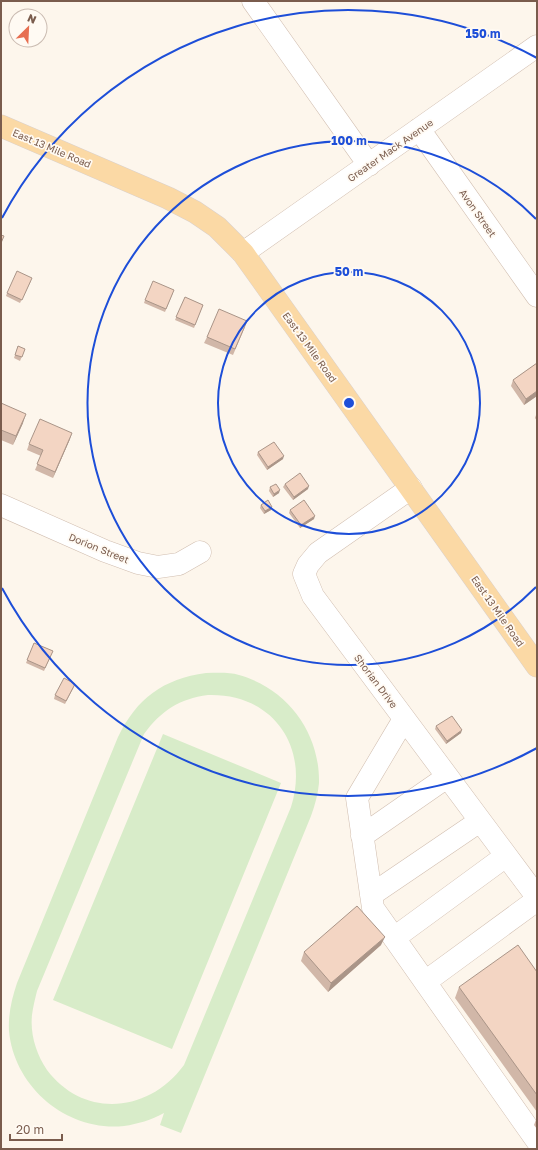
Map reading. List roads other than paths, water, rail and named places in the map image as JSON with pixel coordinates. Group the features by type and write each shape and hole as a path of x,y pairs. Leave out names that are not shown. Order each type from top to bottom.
{"main road":[{"name":"East 13 Mile Road","path":"1,126 168,198 195,212 217,228 243,253 412,488 537,666"}],"street":[{"path":"253,1 369,165"},
{"name":"Greater Mack Avenue","path":"243,253 537,46"},
{"name":"Avon Street","path":"419,129 537,296"},
{"name":"Shorian Drive","path":"412,488 318,553 308,565 304,574 313,596 537,898"},
{"name":"Dorion Street","path":"1,505 105,551 138,563 158,567 179,564 200,552"},
{"path":"404,719 357,798 373,908 537,1141"},
{"path":"362,836 447,777"},
{"path":"371,895 480,821"},
{"path":"394,938 506,856"},
{"path":"425,982 537,898"}]}
